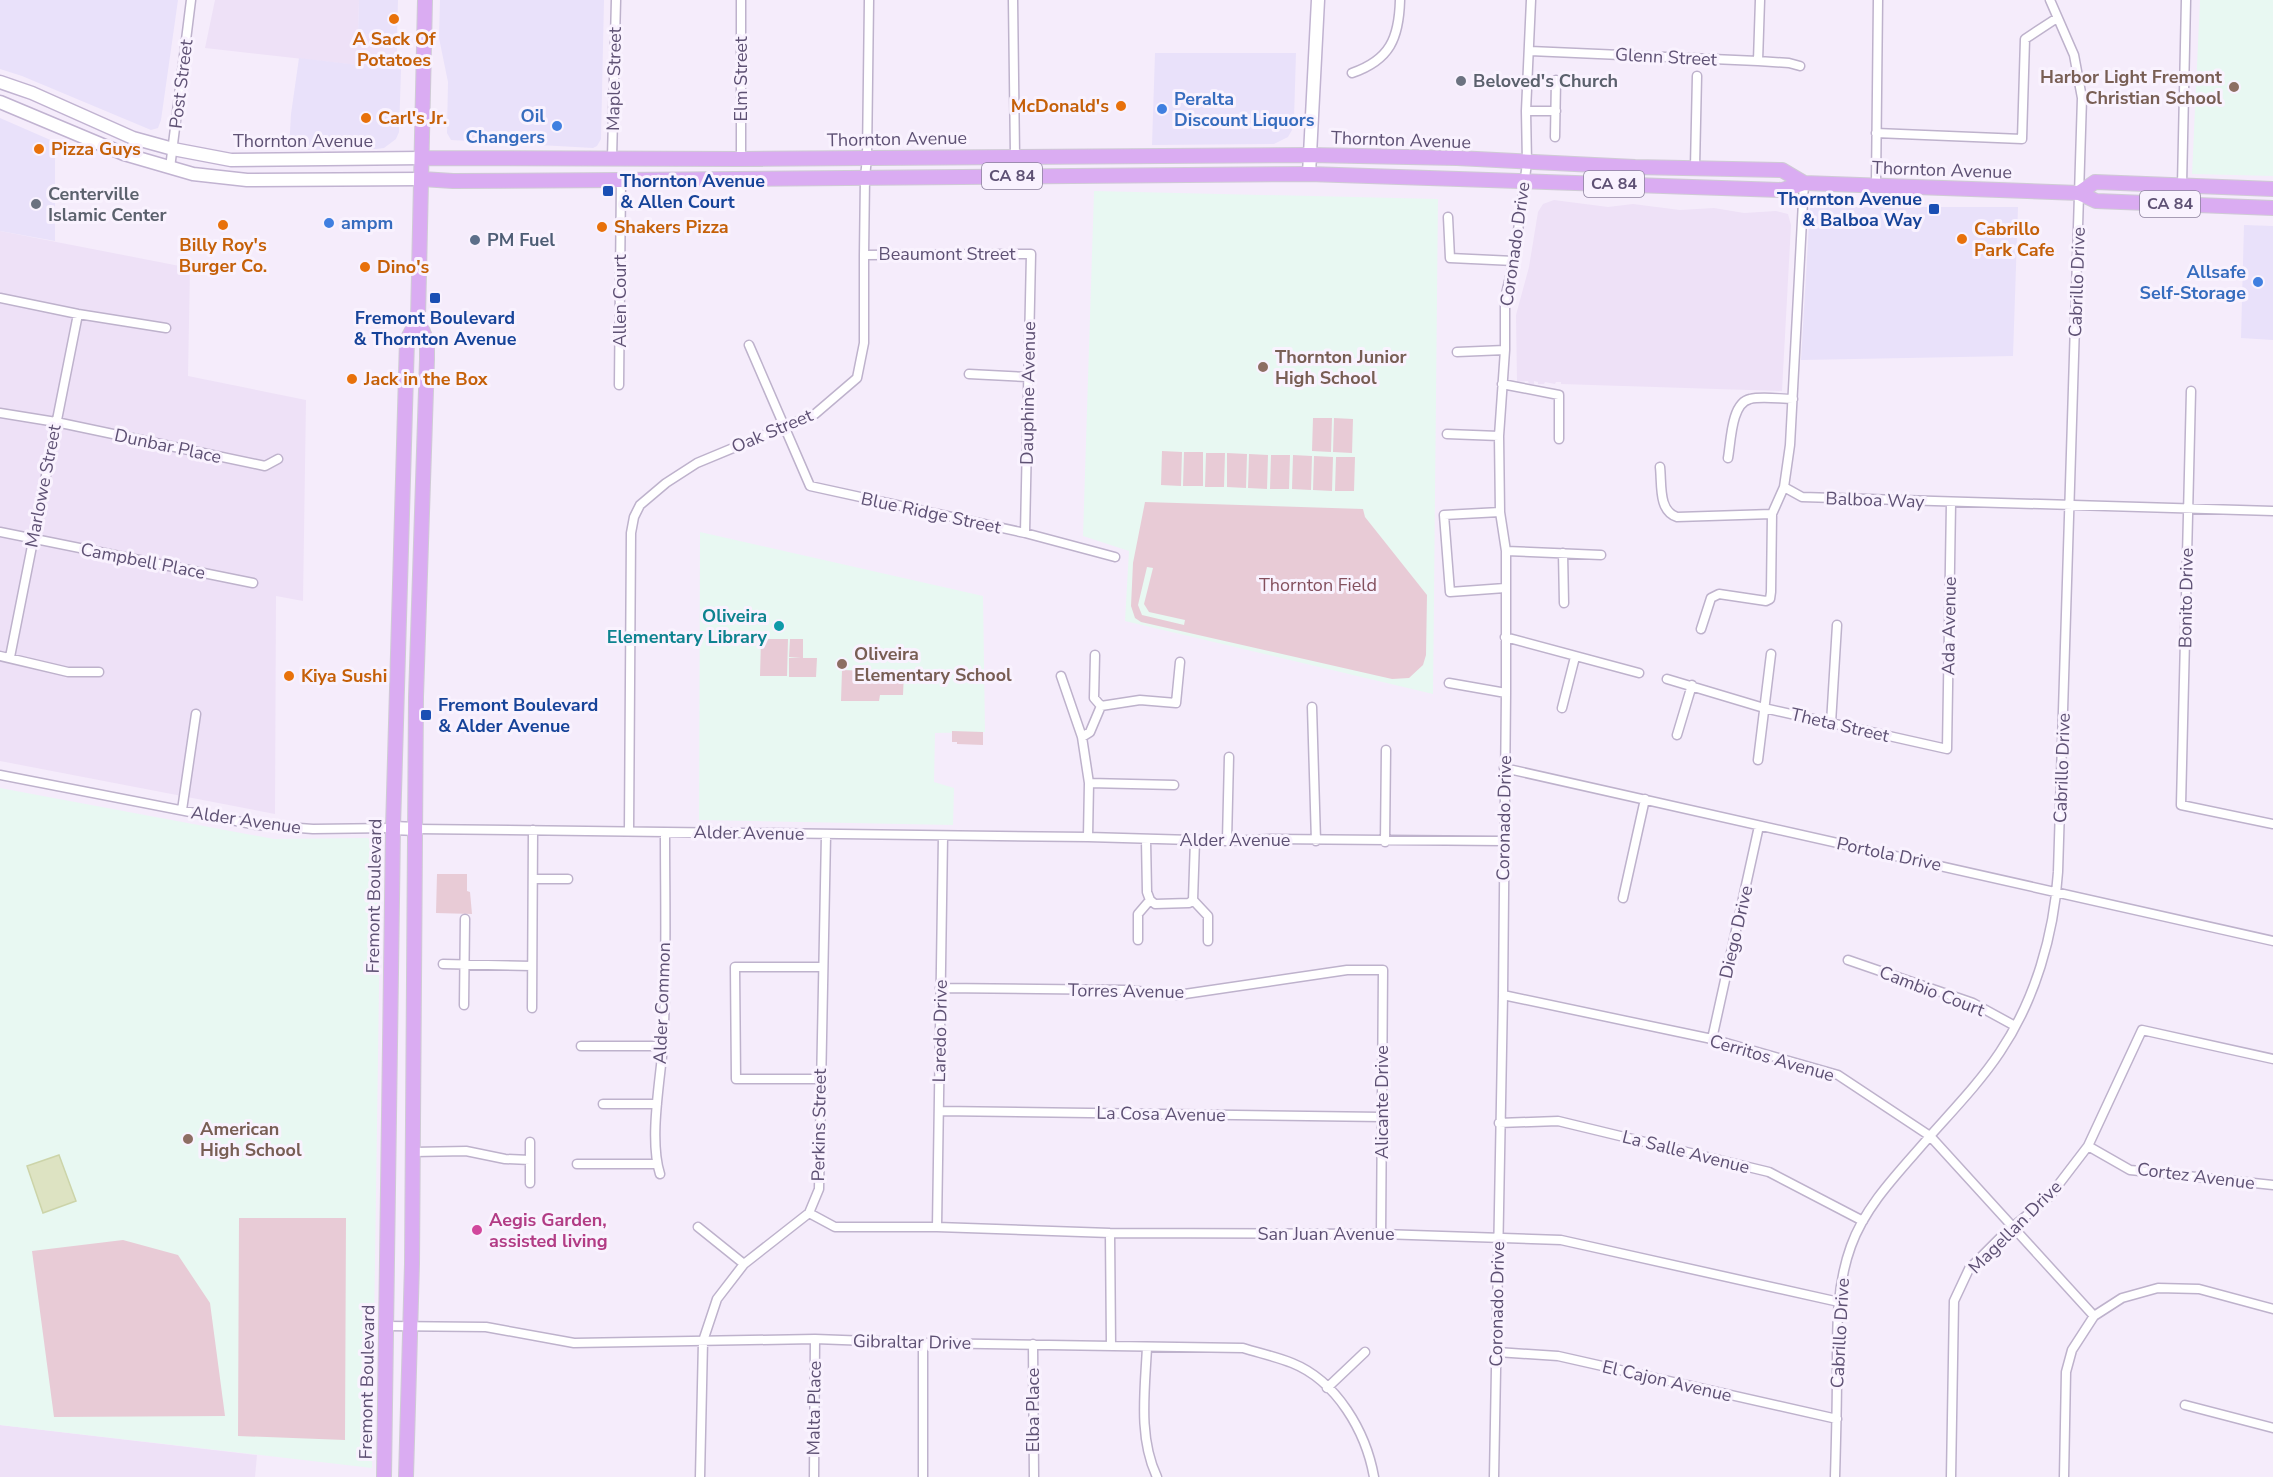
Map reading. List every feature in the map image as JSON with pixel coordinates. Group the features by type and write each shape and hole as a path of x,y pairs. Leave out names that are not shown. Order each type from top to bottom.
{"main road":[{"name":"Fremont Boulevard","path":"406,1477 413,1152 417,697 427,359 427,342 418,319 425,0"},
{"name":"Thornton Avenue","path":"423,158 741,159 1310,155 1782,170 1804,183"},
{"name":"Thornton Avenue","path":"422,179 453,181 1310,174 1782,190 1804,183 1876,185 2079,193 2096,201 2273,208"},
{"name":"Thornton Avenue","path":"2079,193 2095,182 2273,189"},
{"name":"Fremont Boulevard","path":"384,1477 393,828 407,340 418,319"}],"street":[{"name":"Post Street","path":"170,168 191,0"},
{"name":"Maple Street","path":"612,158 616,0"},
{"name":"Elm Street","path":"741,0 741,159"},
{"name":"Oak Street","path":"629,831 631,533 634,517 640,505 666,483 697,463 815,414 857,378 864,343 869,0"},
{"path":"1013,0 1015,156"},
{"path":"1310,174 1318,0"},
{"path":"1352,73 1370,67 1390,49 1399,19 1400,0"},
{"name":"Coronado Drive","path":"1494,1477 1506,693 1506,551 1500,512 1499,436 1505,350 1505,298 1514,261 1527,163 1526,111 1531,0"},
{"path":"1758,61 1760,0"},
{"path":"1876,185 1878,0"},
{"name":"Cabrillo Drive","path":"1835,1477 1839,1302 1848,1254 1863,1221 1880,1195 1983,1075 2015,1026 2040,969 2055,910 2082,98 2080,76 2074,55 2050,0"},
{"path":"2182,185 2186,0"},
{"path":"1876,133 2022,139 2025,39 2057,18"},
{"name":"Glenn Street","path":"1530,51 1758,61 1800,66"},
{"path":"1695,167 1697,76"},
{"path":"1555,137 1556,80"},
{"name":"Thornton Avenue","path":"0,82 32,93 133,138 173,149 231,160 423,158"},
{"name":"Thornton Avenue","path":"0,102 124,153 170,168 220,178 247,180 422,179"},
{"path":"1526,111 1556,111"},
{"name":"Allen Court","path":"620,385 621,180"},
{"path":"1701,629 1711,598 1719,594 1766,601 1770,599 1772,592 1772,514 1784,487 1790,445 1804,183"},
{"path":"1448,217 1450,258 1514,261"},
{"name":"Beaumont Street","path":"864,255 1030,254"},
{"name":"Dauphine Avenue","path":"1025,533 1030,254"},
{"path":"0,298 78,314 166,328"},
{"name":"Marlowe Street","path":"10,657 78,314"},
{"path":"749,345 784,426"},
{"path":"1457,352 1505,350"},
{"path":"969,374 1028,377"},
{"path":"1502,384 1559,395 1559,439"},
{"name":"Bonito Drive","path":"2191,391 2181,805 2273,824"},
{"path":"1728,458 1735,413 1741,404 1749,399 1793,399"},
{"name":"Dunbar Place","path":"0,413 56,422 265,466 278,459"},
{"name":"Blue Ridge Street","path":"784,426 810,486 1025,533 1115,557"},
{"path":"1447,434 1499,436"},
{"path":"1660,467 1665,508 1669,514 1677,517 1772,514"},
{"name":"Balboa Way","path":"1784,487 1802,497 2273,512"},
{"name":"Ada Avenue","path":"1947,749 1951,503"},
{"path":"1500,512 1444,515 1450,592 1505,588"},
{"name":"Campbell Place","path":"0,532 253,583"},
{"path":"1506,551 1600,555"},
{"path":"1563,554 1564,603"},
{"path":"1831,723 1837,625"},
{"path":"1505,637 1639,673"},
{"path":"1758,760 1771,654"},
{"path":"1095,655 1094,698 1101,706"},
{"path":"0,656 68,672 99,672"},
{"path":"1562,708 1575,657"},
{"path":"1101,706 1140,700 1176,703 1180,662"},
{"path":"1061,676 1082,737 1089,783 1088,837"},
{"name":"Theta Street","path":"1667,679 1764,708 1947,749"},
{"path":"1449,683 1506,693"},
{"path":"1677,735 1692,685"},
{"path":"1082,737 1090,732 1101,706"},
{"path":"1312,707 1316,841"},
{"path":"182,810 196,714"},
{"path":"1385,842 1386,750"},
{"path":"1227,841 1229,757"},
{"name":"Portola Drive","path":"1504,768 2273,941"},
{"name":"Alder Avenue","path":"0,775 275,827 313,829 416,828 1227,841 1504,841"},
{"path":"1089,783 1174,784"},
{"path":"1623,898 1645,799"},
{"name":"Diego Drive","path":"1712,1039 1759,826"},
{"path":"532,1008 533,830"},
{"name":"Alder Common","path":"660,1174 657,1164 657,1104 663,1046 665,832"},
{"name":"Perkins Street","path":"809,1213 819,1189 826,835"},
{"name":"Laredo Drive","path":"937,1227 943,836"},
{"path":"1146,840 1147,892 1150,900 1155,904 1189,903 1193,900"},
{"path":"1195,840 1193,900 1208,916 1208,941"},
{"path":"532,879 568,879"},
{"path":"1138,940 1138,914 1150,900"},
{"path":"464,1005 465,919"},
{"name":"Cambio Court","path":"1848,960 1973,1002 2015,1026"},
{"path":"443,963 532,966"},
{"path":"820,1079 736,1079 735,967 823,968"},
{"name":"Torres Avenue","path":"940,988 1126,990 1178,995 1347,970 1383,970"},
{"name":"Alicante Drive","path":"1381,1234 1383,970"},
{"name":"Cerritos Avenue","path":"1503,995 1712,1039 1838,1075 1930,1136 2094,1316"},
{"name":"Magellan Drive","path":"1951,1477 1954,1301 1969,1269 2049,1197 2088,1146 2142,1030 2273,1059"},
{"path":"581,1046 663,1046"},
{"path":"603,1104 657,1104"},
{"name":"La Cosa Avenue","path":"939,1111 1383,1117"},
{"name":"La Salle Avenue","path":"1499,1123 1558,1121 1769,1172 1863,1221"},
{"path":"530,1142 530,1183"},
{"name":"Cortez Avenue","path":"2088,1146 2130,1170 2273,1185"},
{"path":"413,1152 466,1151 505,1159 530,1160"},
{"path":"577,1164 657,1164"},
{"path":"700,1477 703,1341 717,1299 744,1263 809,1213"},
{"name":"San Juan Avenue","path":"809,1213 835,1227 937,1227 1110,1233 1381,1234 1561,1240 1839,1302"},
{"path":"698,1227 744,1263"},
{"path":"1110,1233 1111,1345"},
{"path":"2064,1477 2066,1372 2072,1350 2094,1316 2122,1298 2158,1288 2199,1289 2273,1309"},
{"name":"Gibraltar Drive","path":"386,1326 486,1327 574,1343 815,1339 1243,1348 1294,1364 1312,1374 1327,1388 1355,1422 1372,1463 1374,1477"},
{"name":"Malta Place","path":"813,1477 815,1339"},
{"path":"923,1343 923,1477"},
{"name":"Elba Place","path":"1033,1344 1034,1477"},
{"path":"1147,1347 1143,1417 1150,1463 1157,1477"},
{"path":"1327,1388 1365,1352"},
{"name":"El Cajon Avenue","path":"1497,1352 1558,1356 1836,1419"},
{"path":"2185,1405 2273,1428"}],"shaded area":[{"path":"0,0 178,0 158,128 151,130 0,69"},
{"path":"215,0 359,0 358,33 397,38 397,58 401,62 401,70 205,48"},
{"path":"359,0 398,0 397,38 358,33"},
{"path":"440,0 604,0 601,139 597,146 593,148 451,140 447,133 448,82 439,38"},
{"name":"Harbor Light Fremont Christian School","path":"2200,0 2273,0 2273,176 2192,174"},
{"path":"1155,53 1296,53 1294,119 1288,137 1274,144 1152,145"},
{"path":"299,58 401,70 399,132 396,139 384,148 376,149 289,150 291,114"},
{"path":"0,118 55,142 55,241 0,231"},
{"name":"Thornton Junior High School","path":"1094,191 1438,199 1433,694 1125,621 1129,551 1083,536"},
{"path":"1554,200 1608,207 1633,204 1680,210 1714,208 1744,213 1776,211 1788,214 1791,225 1782,391 1517,382 1516,315 1529,267 1538,212 1543,204"},
{"path":"1810,207 2018,207 2013,356 1801,360"},
{"name":"Allsafe Self-Storage","path":"2244,225 2273,226 2273,340 2241,338"},
{"path":"0,231 190,268 188,376 306,400 303,601 276,596 275,814 0,761"},
{"name":"Oliveira Elementary School","path":"700,532 983,596 985,732 935,733 934,782 954,788 953,825 699,820"},
{"name":"American High School","path":"0,788 274,839 367,838 379,845 381,853 372,1468 0,1425"},
{"path":"59,1155 76,1201 43,1213 27,1166"},
{"path":"0,1425 257,1455 255,1477 0,1477"}],"green space":[{"path":"1313,418 1332,418 1331,452 1312,451"},
{"path":"1334,418 1353,419 1352,453 1333,452"},
{"path":"1162,451 1182,452 1181,486 1161,485"},
{"path":"1184,452 1203,452 1203,486 1183,486"},
{"path":"1206,453 1225,453 1224,487 1205,487"},
{"path":"1227,453 1247,454 1246,488 1227,487"},
{"path":"1249,454 1268,455 1267,489 1248,488"},
{"path":"1271,455 1290,455 1289,489 1270,489"},
{"path":"1293,455 1312,456 1311,490 1292,489"},
{"path":"1314,456 1333,457 1332,491 1313,490"},
{"path":"1336,457 1355,457 1354,491 1335,491"},
{"name":"Thornton Field","path":"1145,502 1363,509 1365,517 1427,595 1426,655 1423,665 1409,678 1392,679 1141,622 1135,618 1131,606 1133,563","holes":["1147,567 1153,568 1144,604 1149,612 1185,620 1184,625 1142,615 1138,605"]},
{"path":"761,639 788,639 787,676 760,676"},
{"path":"790,639 803,639 803,658 817,658 816,677 789,677 789,658 801,658 789,657"},
{"path":"842,670 904,672 903,695 880,695 879,701 841,701"},
{"path":"952,731 983,732 983,745 952,742"},
{"path":"437,874 467,874 467,891 470,892 472,914 436,913"},
{"path":"239,1218 346,1218 345,1440 238,1436"},
{"path":"123,1240 178,1255 210,1303 225,1416 54,1417 32,1251"}],"place":[{"name":"A Sack Of Potatoes","path":"394,19"},
{"name":"Beloved's Church","path":"1461,81"},
{"name":"Harbor Light Fremont Christian School","path":"2234,87"},
{"name":"McDonald's","path":"1121,106"},
{"name":"Peralta Discount Liquors","path":"1162,109"},
{"name":"Carl's Jr.","path":"366,118"},
{"name":"Oil Changers","path":"557,126"},
{"name":"Pizza Guys","path":"39,149"},
{"name":"Thornton Avenue & Allen Court","path":"608,191"},
{"name":"Centerville Islamic Center","path":"36,204"},
{"name":"Thornton Avenue & Balboa Way","path":"1934,209"},
{"name":"ampm","path":"329,223"},
{"name":"Billy Roy's Burger Co.","path":"223,225"},
{"name":"Shakers Pizza","path":"602,227"},
{"name":"Cabrillo Park Cafe","path":"1962,239"},
{"name":"PM Fuel","path":"475,240"},
{"name":"Dino's","path":"365,267"},
{"name":"Allsafe Self-Storage","path":"2258,282"},
{"name":"Fremont Boulevard & Thornton Avenue","path":"435,298"},
{"name":"Thornton Junior High School","path":"1263,367"},
{"name":"Jack in the Box","path":"352,379"},
{"name":"Oliveira Elementary Library","path":"779,626"},
{"name":"Oliveira Elementary School","path":"842,664"},
{"name":"Kiya Sushi","path":"289,676"},
{"name":"Fremont Boulevard & Alder Avenue","path":"426,715"},
{"name":"American High School","path":"188,1139"},
{"name":"Aegis Garden, assisted living","path":"477,1230"}]}
